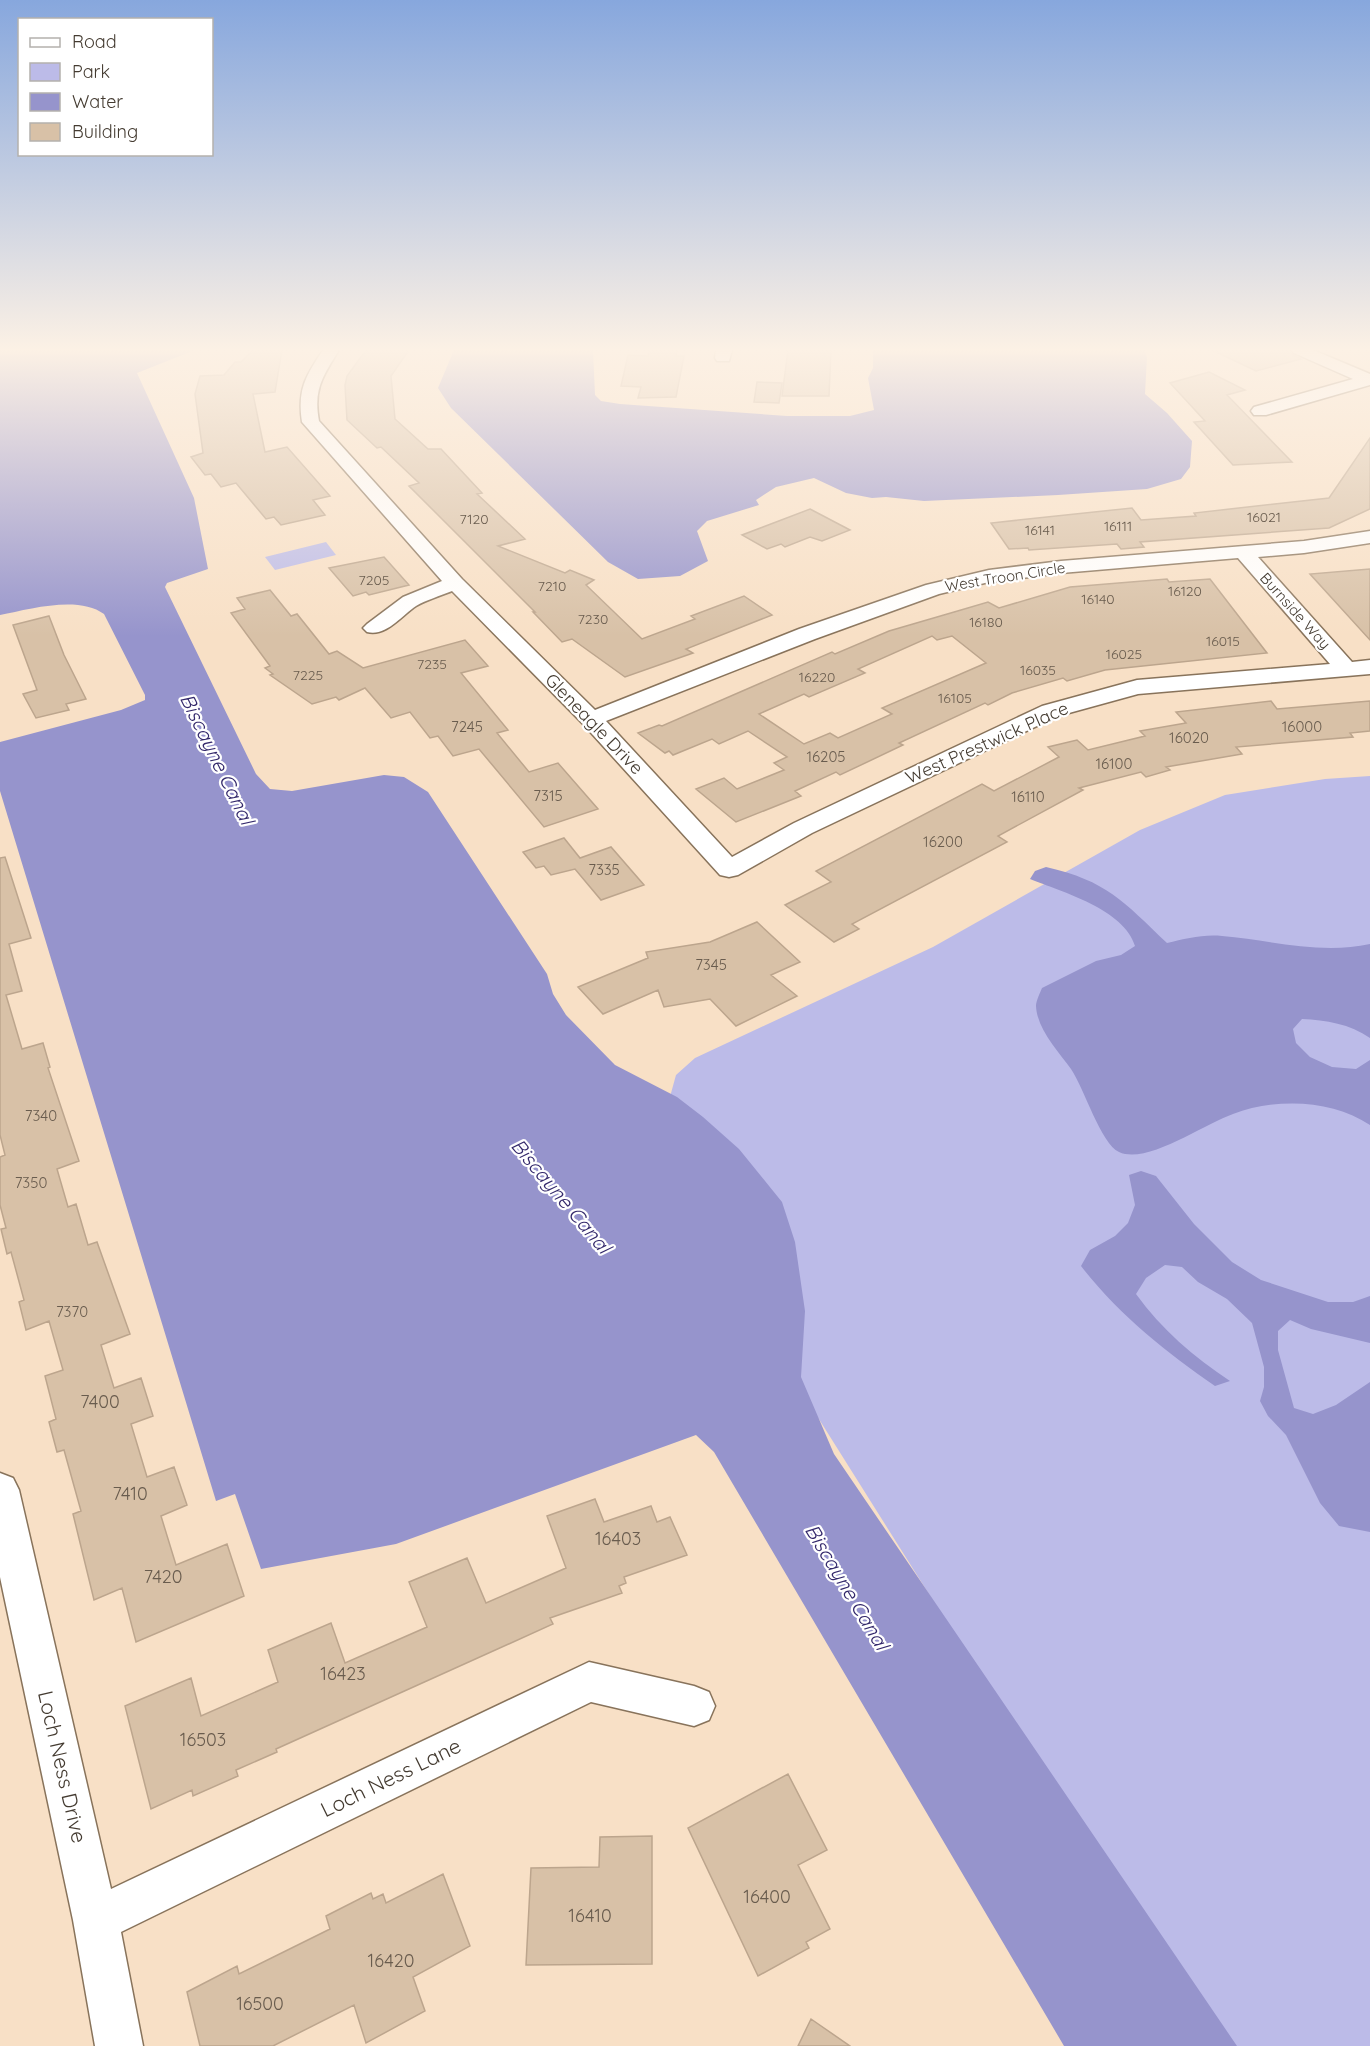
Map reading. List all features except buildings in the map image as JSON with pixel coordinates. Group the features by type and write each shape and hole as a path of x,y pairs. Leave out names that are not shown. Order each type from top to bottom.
{"street":[{"name":"Gleneagle Drive","path":"332,445 454,584 591,719 729,869"},
{"name":"West Troon Circle","path":"591,719 807,634 933,589 990,576 1061,567 1244,553 1370,537"},
{"name":"Burnside Way","path":"1244,553 1347,669"},
{"path":"374,628 410,601 454,584"},
{"name":"West Prestwick Place","path":"729,869 803,828 1050,711 1137,687 1370,667"},
{"name":"Loch Ness Drive","path":"0,1490 96,1920 119,2046"},
{"name":"Loch Ness Lane","path":"96,1920 589,1682 694,1706"}],"green space":[{"path":"326,542 336,555 275,570 265,557"},
{"path":"1370,776 1370,2046 1213,2046 773,1346 665,1115 676,1075 695,1058 933,947 1140,830 1225,795 1325,779"}],"water":[{"name":"Biscayne Canal","path":"0,445 170,445 194,498 208,569 167,583 165,587 256,774 270,789 292,791 384,775 404,777 428,792 547,974 553,994 566,1015 615,1065 677,1097 703,1117 739,1149 782,1202 795,1242 805,1311 801,1377 834,1454 1237,2046 1064,2046 714,1452 696,1435 396,1544 261,1569 235,1494 216,1501 0,791 0,742 121,710 145,700 145,695 104,614 94,608 68,604 54,605 0,615"},
{"path":"489,445 1192,445 1190,467 1181,479 1147,489 924,501 886,497 872,498 846,493 814,478 776,487 756,500 759,505 707,521 697,531 708,561 680,576 638,579 608,562"},
{"path":"1046,867 1084,879 1113,894 1167,943 1194,937 1215,936 1333,948 1370,944 1370,1038 1346,1026 1320,1020 1302,1019 1293,1029 1296,1043 1310,1057 1332,1067 1356,1069 1370,1060 1370,1125 1355,1116 1321,1106 1267,1105 1233,1114 1176,1142 1145,1153 1131,1155 1119,1152 1112,1147 1099,1127 1071,1069 1044,1031 1037,1015 1036,1004 1042,988 1096,961 1121,955 1135,946 1129,933 1105,912 1090,903 1030,879 1035,871"},
{"path":"1141,1171 1156,1176 1194,1224 1232,1262 1261,1280 1328,1302 1353,1302 1370,1296 1370,1343 1311,1329 1290,1320 1278,1331 1278,1350 1294,1408 1313,1414 1336,1405 1370,1382 1370,1532 1339,1526 1320,1503 1286,1435 1268,1416 1260,1401 1264,1387 1264,1367 1252,1323 1227,1299 1198,1282 1182,1267 1165,1265 1146,1278 1136,1294 1179,1342 1230,1381 1215,1386 1179,1360 1127,1316 1095,1284 1081,1266 1090,1250 1115,1236 1128,1223 1135,1205 1129,1175"}]}
